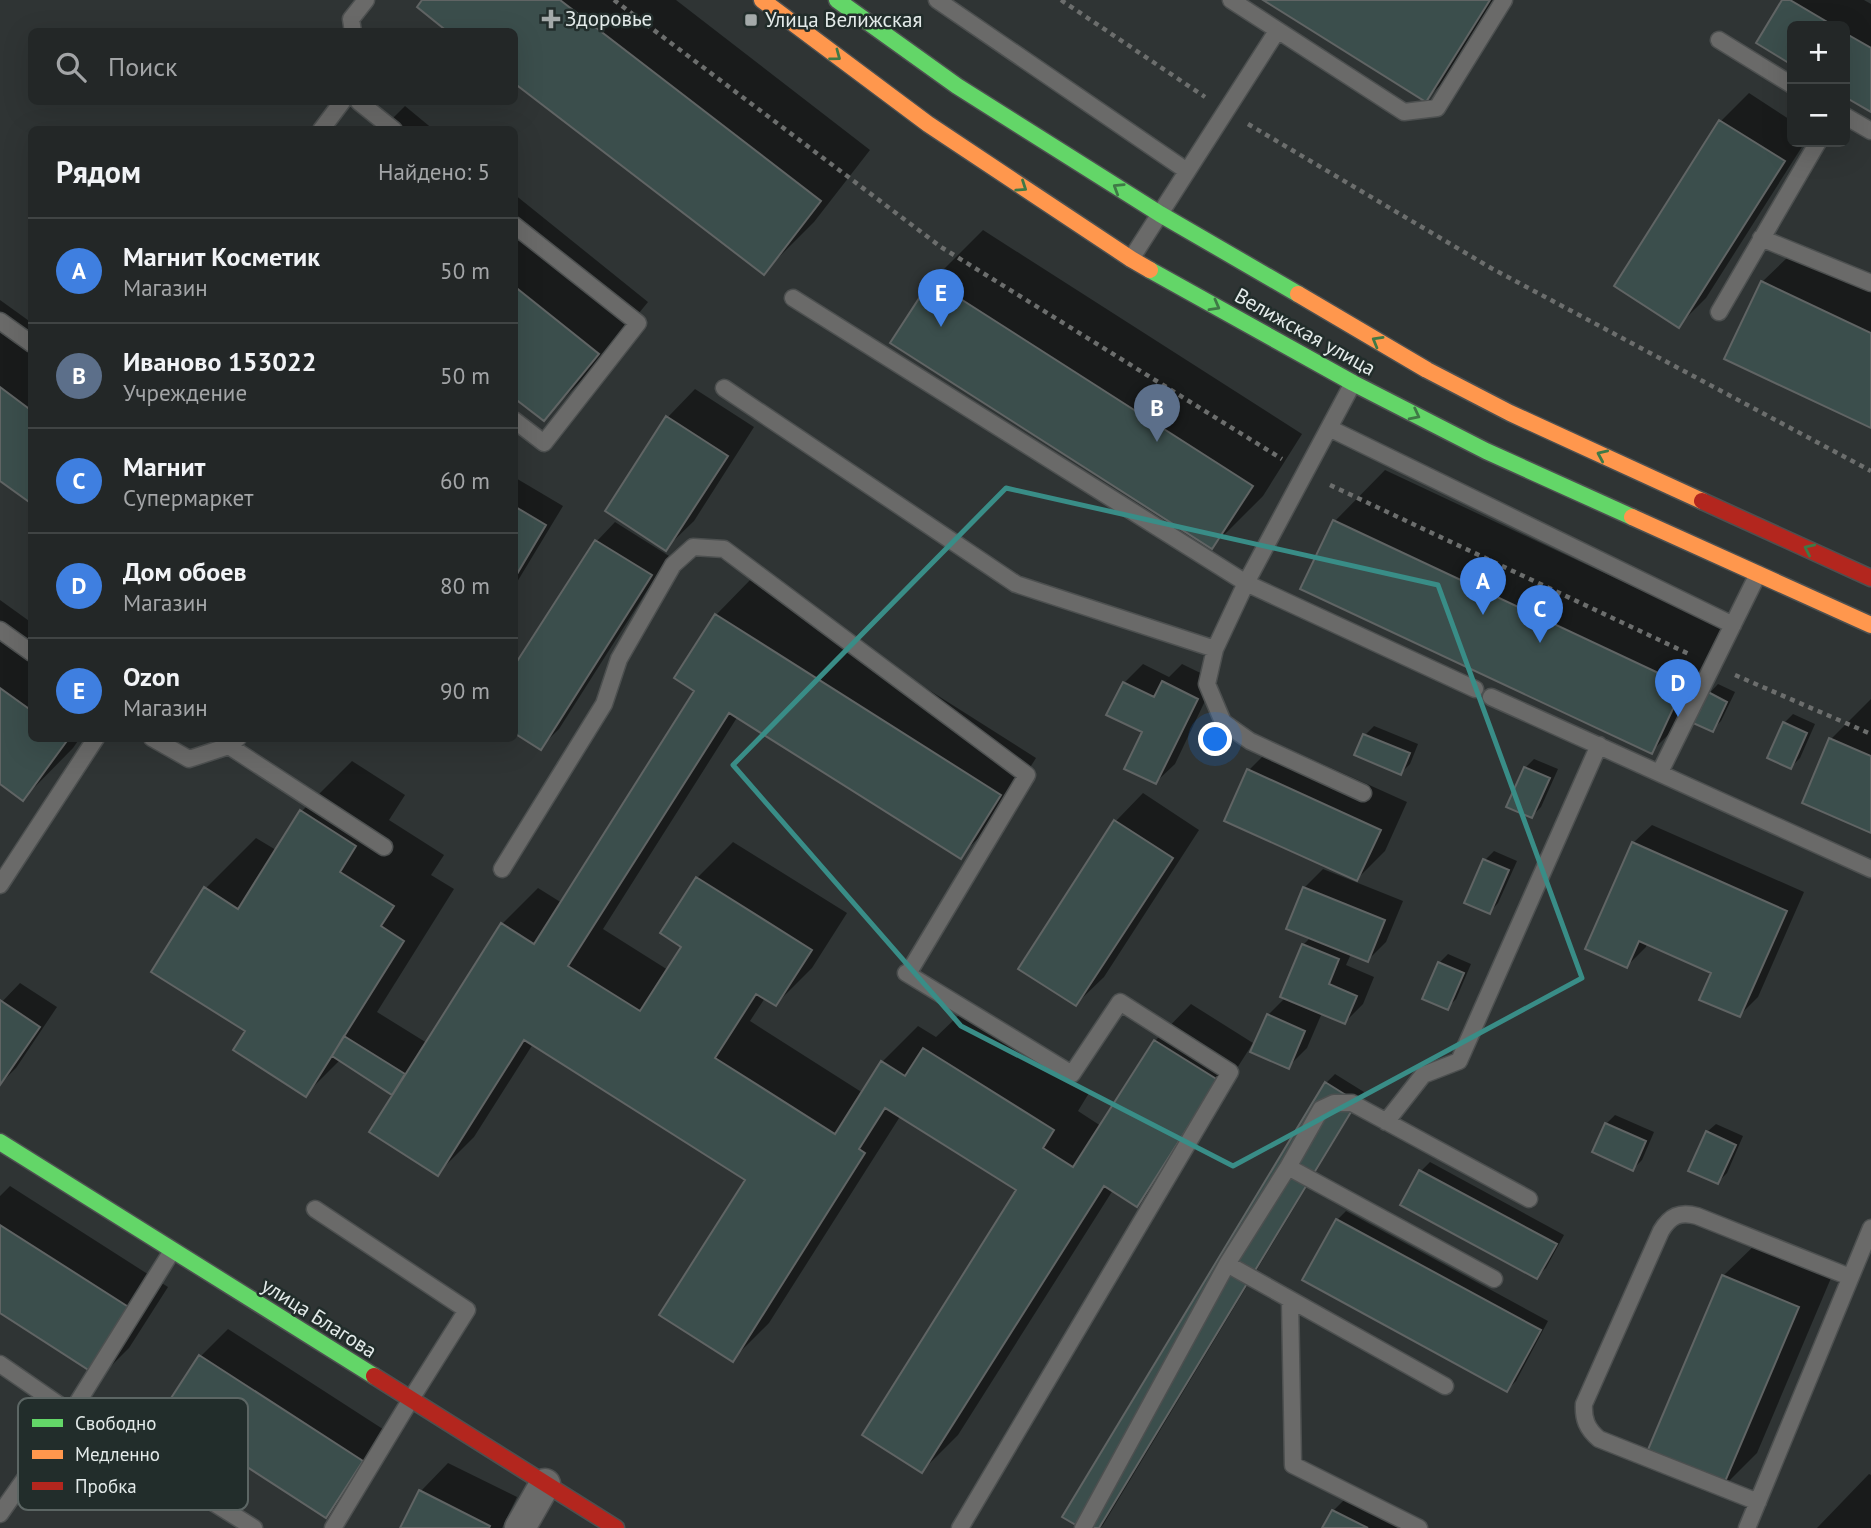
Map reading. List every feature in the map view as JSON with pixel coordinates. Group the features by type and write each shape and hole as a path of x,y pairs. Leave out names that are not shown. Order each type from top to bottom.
{"main road":[{"name":"Велижская улица","path":"762,0 928,124 1131,259 1353,383 1486,451 1871,625"},
{"name":"Велижская улица","path":"837,0 957,86 1160,214 1427,370 1510,413 1870,576"},
{"name":"улица Благова","path":"0,1142 616,1528"}],"street":[{"path":"520,1528 545,1485"}],"lane":[{"path":"352,28 351,19 366,0"},
{"path":"937,0 1187,171"},
{"path":"1231,0 1404,112 1437,108 1504,0"},
{"path":"1131,259 1277,31"},
{"path":"1719,40 1790,84"},
{"path":"324,126 340,105"},
{"path":"363,105 389,126"},
{"path":"1850,119 1871,131"},
{"path":"1719,312 1815,147"},
{"path":"518,228 638,323 544,443 518,423"},
{"path":"1761,238 1871,283"},
{"path":"793,298 1246,583 1475,689"},
{"path":"0,320 28,341"},
{"path":"1353,383 1246,583 1215,649 1207,684 1223,722 1250,741 1363,793"},
{"path":"724,388 1016,584 1215,649"},
{"path":"1329,428 1733,625"},
{"path":"502,869 604,704 619,659 673,565 692,547 724,550 1027,775 906,973 1072,1074 1120,1002 1230,1072 960,1528"},
{"path":"1660,772 1758,574"},
{"path":"0,630 28,650"},
{"path":"1491,696 1871,869"},
{"path":"0,885 93,742"},
{"path":"159,742 189,759 233,742 384,847"},
{"path":"1386,1122 1423,1074 1460,1061 1600,745"},
{"path":"1083,1528 1227,1264 1321,1109 1334,1103 1352,1103 1529,1199"},
{"path":"1288,1167 1494,1279"},
{"path":"315,1209 467,1310 333,1528"},
{"path":"1758,1502 1599,1439 1591,1433 1586,1424 1584,1405 1661,1231 1675,1215 1686,1213 1697,1216 1850,1277"},
{"path":"1747,1528 1871,1228"},
{"path":"80,1398 172,1251"},
{"path":"1227,1264 1445,1386"},
{"path":"1290,1300 1293,1465 1419,1528"},
{"path":"0,1364 49,1398"},
{"path":"0,1514 18,1488"},
{"path":"225,1510 254,1528"}],"path":[{"path":"614,0 941,247 1306,473 1713,665 1871,734"},
{"path":"1061,0 1226,110 1492,268 1871,471"}],"highlighted area":[{"path":"1006,488 1438,585 1582,978 1233,1166 961,1026 733,765"}],"building":[{"path":"422,0 560,0 821,201 764,275 518,86 518,28 443,28 417,7"},
{"path":"1263,0 1490,0 1426,102"},
{"path":"1782,0 1790,0 1826,21 1787,21 1787,62 1756,43"},
{"path":"1850,36 1871,48 1871,112 1850,100"},
{"path":"1719,120 1785,161 1679,328 1614,286"},
{"path":"931,280 1253,486 1212,549 890,343"},
{"path":"1761,281 1871,333 1871,428 1724,359"},
{"path":"518,289 599,354 544,421 518,401"},
{"path":"0,387 28,408 28,501 0,481"},
{"path":"666,416 728,456 666,551 605,511"},
{"path":"518,508 546,525 518,572"},
{"path":"1333,520 1684,685 1652,754 1300,589"},
{"path":"595,540 652,575 541,750 518,736 518,660"},
{"path":"715,614 1001,795 961,859 729,713 568,966 640,1011 681,947 660,933 696,877 812,950 776,1006 756,994 715,1058 835,1134 881,1061 905,1076 923,1048 1054,1130 1043,1148 1073,1167 1154,1040 1218,1080 1137,1207 1104,1186 922,1473 862,1435 1016,1190 885,1108 859,1149 865,1153 733,1362 659,1315 745,1180 524,1040 438,1176 369,1132 501,923 534,944 694,691 674,678"},
{"path":"1162,681 1198,699 1156,784 1124,769 1142,732 1106,715 1123,682 1154,697"},
{"path":"0,688 28,708 28,742 66,742 23,801 0,784"},
{"path":"1708,692 1727,702 1713,732 1693,723"},
{"path":"1783,722 1807,733 1791,769 1767,758"},
{"path":"1363,734 1410,753 1401,775 1354,755"},
{"path":"1829,738 1871,756 1871,833 1802,803"},
{"path":"1524,767 1550,778 1532,818 1506,807"},
{"path":"1247,769 1381,830 1357,881 1224,821"},
{"path":"300,810 356,846 340,872 394,906 381,926 404,941 306,1097 233,1050 245,1031 151,972 204,887 238,909"},
{"path":"1114,820 1173,858 1076,1006 1018,969"},
{"path":"1632,842 1787,911 1740,1017 1699,1000 1711,973 1639,941 1627,968 1585,949"},
{"path":"1483,859 1509,870 1490,914 1464,903"},
{"path":"1303,887 1385,920 1368,962 1286,929"},
{"path":"1302,944 1339,959 1329,984 1357,996 1345,1024 1280,997"},
{"path":"1438,962 1464,973 1448,1010 1422,999"},
{"path":"0,1000 40,1027 0,1085"},
{"path":"1267,1014 1305,1031 1289,1069 1250,1052"},
{"path":"344,1036 405,1074 392,1095 332,1056"},
{"path":"1325,1082 1357,1102 1099,1528 1081,1528 1062,1517"},
{"path":"1605,1123 1646,1141 1633,1171 1592,1152"},
{"path":"1706,1131 1736,1145 1718,1184 1688,1171"},
{"path":"1419,1170 1557,1244 1537,1279 1400,1205"},
{"path":"1336,1219 1541,1330 1507,1392 1302,1280"},
{"path":"0,1225 141,1315 101,1378 0,1313"},
{"path":"1722,1275 1799,1307 1721,1491 1644,1459"},
{"path":"199,1355 363,1461 326,1518 248,1468 248,1398 171,1398"},
{"path":"419,1490 490,1526 489,1528 400,1528"},
{"path":"1332,1510 1368,1528 1322,1528"}],"traffic: fast":[{"path":"837,0 957,86 1160,214 1298,294"},
{"path":"1150,270 1353,383 1486,451 1632,517"},
{"path":"0,1142 374,1376"}],"traffic: slow":[{"path":"762,0 928,124 1150,270"},
{"path":"1298,294 1427,370 1510,413 1702,501"},
{"path":"1632,517 1871,625"}],"traffic: jam":[{"path":"1702,501 1871,578"},
{"path":"374,1376 616,1528"}],"place":[{"name":"Здоровье","path":"551,19"},
{"name":"Улица Велижская","path":"751,20"},
{"name":"Ozon","path":"941,327"},
{"name":"Иваново 153022","path":"1157,442"},
{"name":"Магнит Косметик","path":"1483,615"},
{"name":"Магнит","path":"1540,643"},
{"name":"Дом обоев","path":"1678,717"}]}
